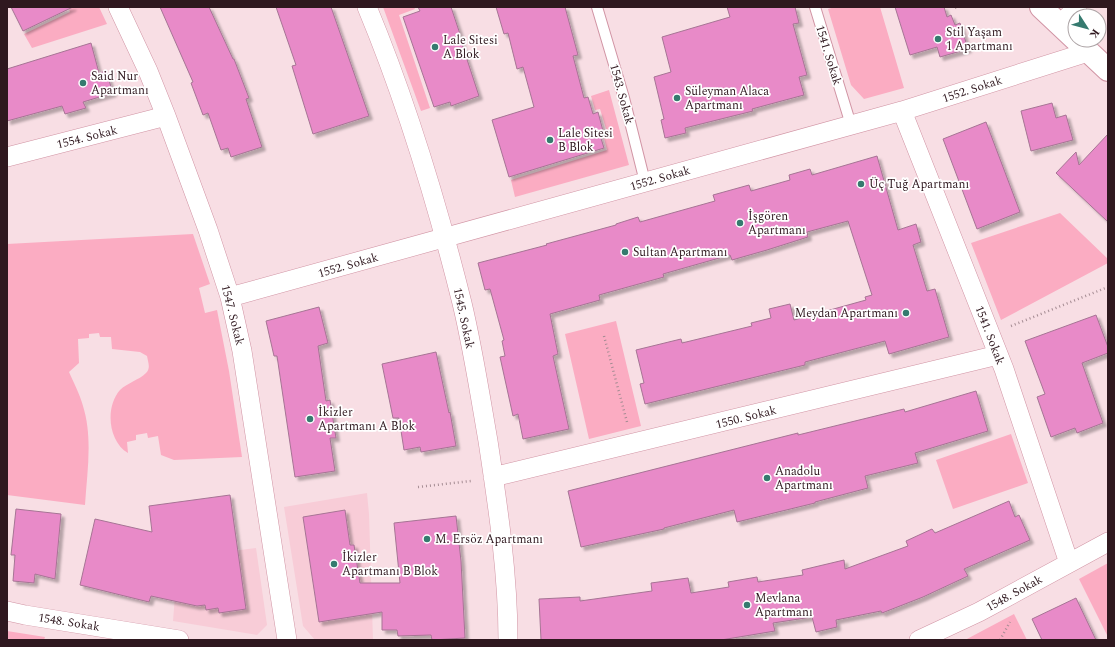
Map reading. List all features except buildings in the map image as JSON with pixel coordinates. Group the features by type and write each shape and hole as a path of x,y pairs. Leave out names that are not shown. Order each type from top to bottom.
{"street":[{"name":"1547. Sokak","path":"118,7 148,71 166,116 208,230 230,297 242,351 287,640"},
{"name":"1545. Sokak","path":"367,7 420,153 445,238 465,319 479,385 503,551 508,640"},
{"path":"1041,7 1067,31"},
{"name":"1552. Sokak","path":"230,297 902,111 1067,42"},
{"path":"1085,48 1108,70"},
{"name":"1541. Sokak","path":"902,111 998,355 1069,563"},
{"name":"1554. Sokak","path":"7,157 166,116"},
{"name":"1550. Sokak","path":"493,477 998,355"},
{"name":"1548. Sokak","path":"924,639 979,612 1108,542"},
{"name":"1548. Sokak","path":"7,611 179,640"}],"lane":[{"name":"1543. Sokak","path":"597,7 624,98 645,182"},
{"name":"1541. Sokak","path":"815,7 851,125"}],"path":[{"path":"990,334 1108,287"},
{"path":"604,336 633,444"},
{"path":"418,488 493,477"},
{"path":"1000,640 1010,621"}],"shaded area":[{"path":"68,7 99,7 107,24 32,48 24,34 70,12"},
{"path":"383,7 414,7 415,9 399,15 430,108 421,111"},
{"path":"835,7 880,7 904,88 864,99 851,85 828,9"},
{"path":"609,90 629,165 515,197 511,180 607,150 603,134 607,132 600,109 595,110 591,96"},
{"path":"1060,213 1108,259 1108,263 1001,320 971,243"},
{"path":"193,234 210,284 199,288 205,313 217,310 229,371 242,457 174,460 161,455 158,436 148,438 147,433 136,435 136,440 127,442 128,453 121,448 116,440 111,423 112,405 120,390 148,371 149,365 147,356 140,352 112,349 111,337 100,337 99,333 89,334 89,338 78,339 79,363 69,372 82,402 88,430 89,443 85,505 7,495 7,244"},
{"path":"616,321 641,426 589,439 565,334"},
{"path":"1011,434 1028,483 953,509 936,460"},
{"path":"367,493 373,640 315,640 303,626 284,507"},
{"path":"256,548 267,625 257,635 173,621 178,558"},
{"path":"1108,563 1108,637 1079,579"},
{"path":"1014,614 1027,640 965,640"},
{"path":"7,631 45,637 44,640 7,640"}],"place":[{"name":"Stil Yaşam 1 Apartmanı","path":"938,39"},
{"name":"Lale Sitesi A Blok","path":"435,47"},
{"name":"Said Nur Apartmanı","path":"83,83"},
{"name":"Süleyman Alaca Apartmanı","path":"677,98"},
{"name":"Lale Sitesi B Blok","path":"550,140"},
{"name":"Üç Tuğ Apartmanı","path":"861,184"},
{"name":"İşgören Apartmanı","path":"740,223"},
{"name":"Sultan Apartmanı","path":"625,252"},
{"name":"Meydan Apartmanı","path":"906,313"},
{"name":"İkizler Apartmanı A Blok","path":"310,419"},
{"name":"Anadolu Apartmanı","path":"767,478"},
{"name":"M. Ersöz Apartmanı","path":"427,539"},
{"name":"İkizler Apartmanı B Blok","path":"334,564"},
{"name":"Mevlana Apartmanı","path":"747,605"}]}
